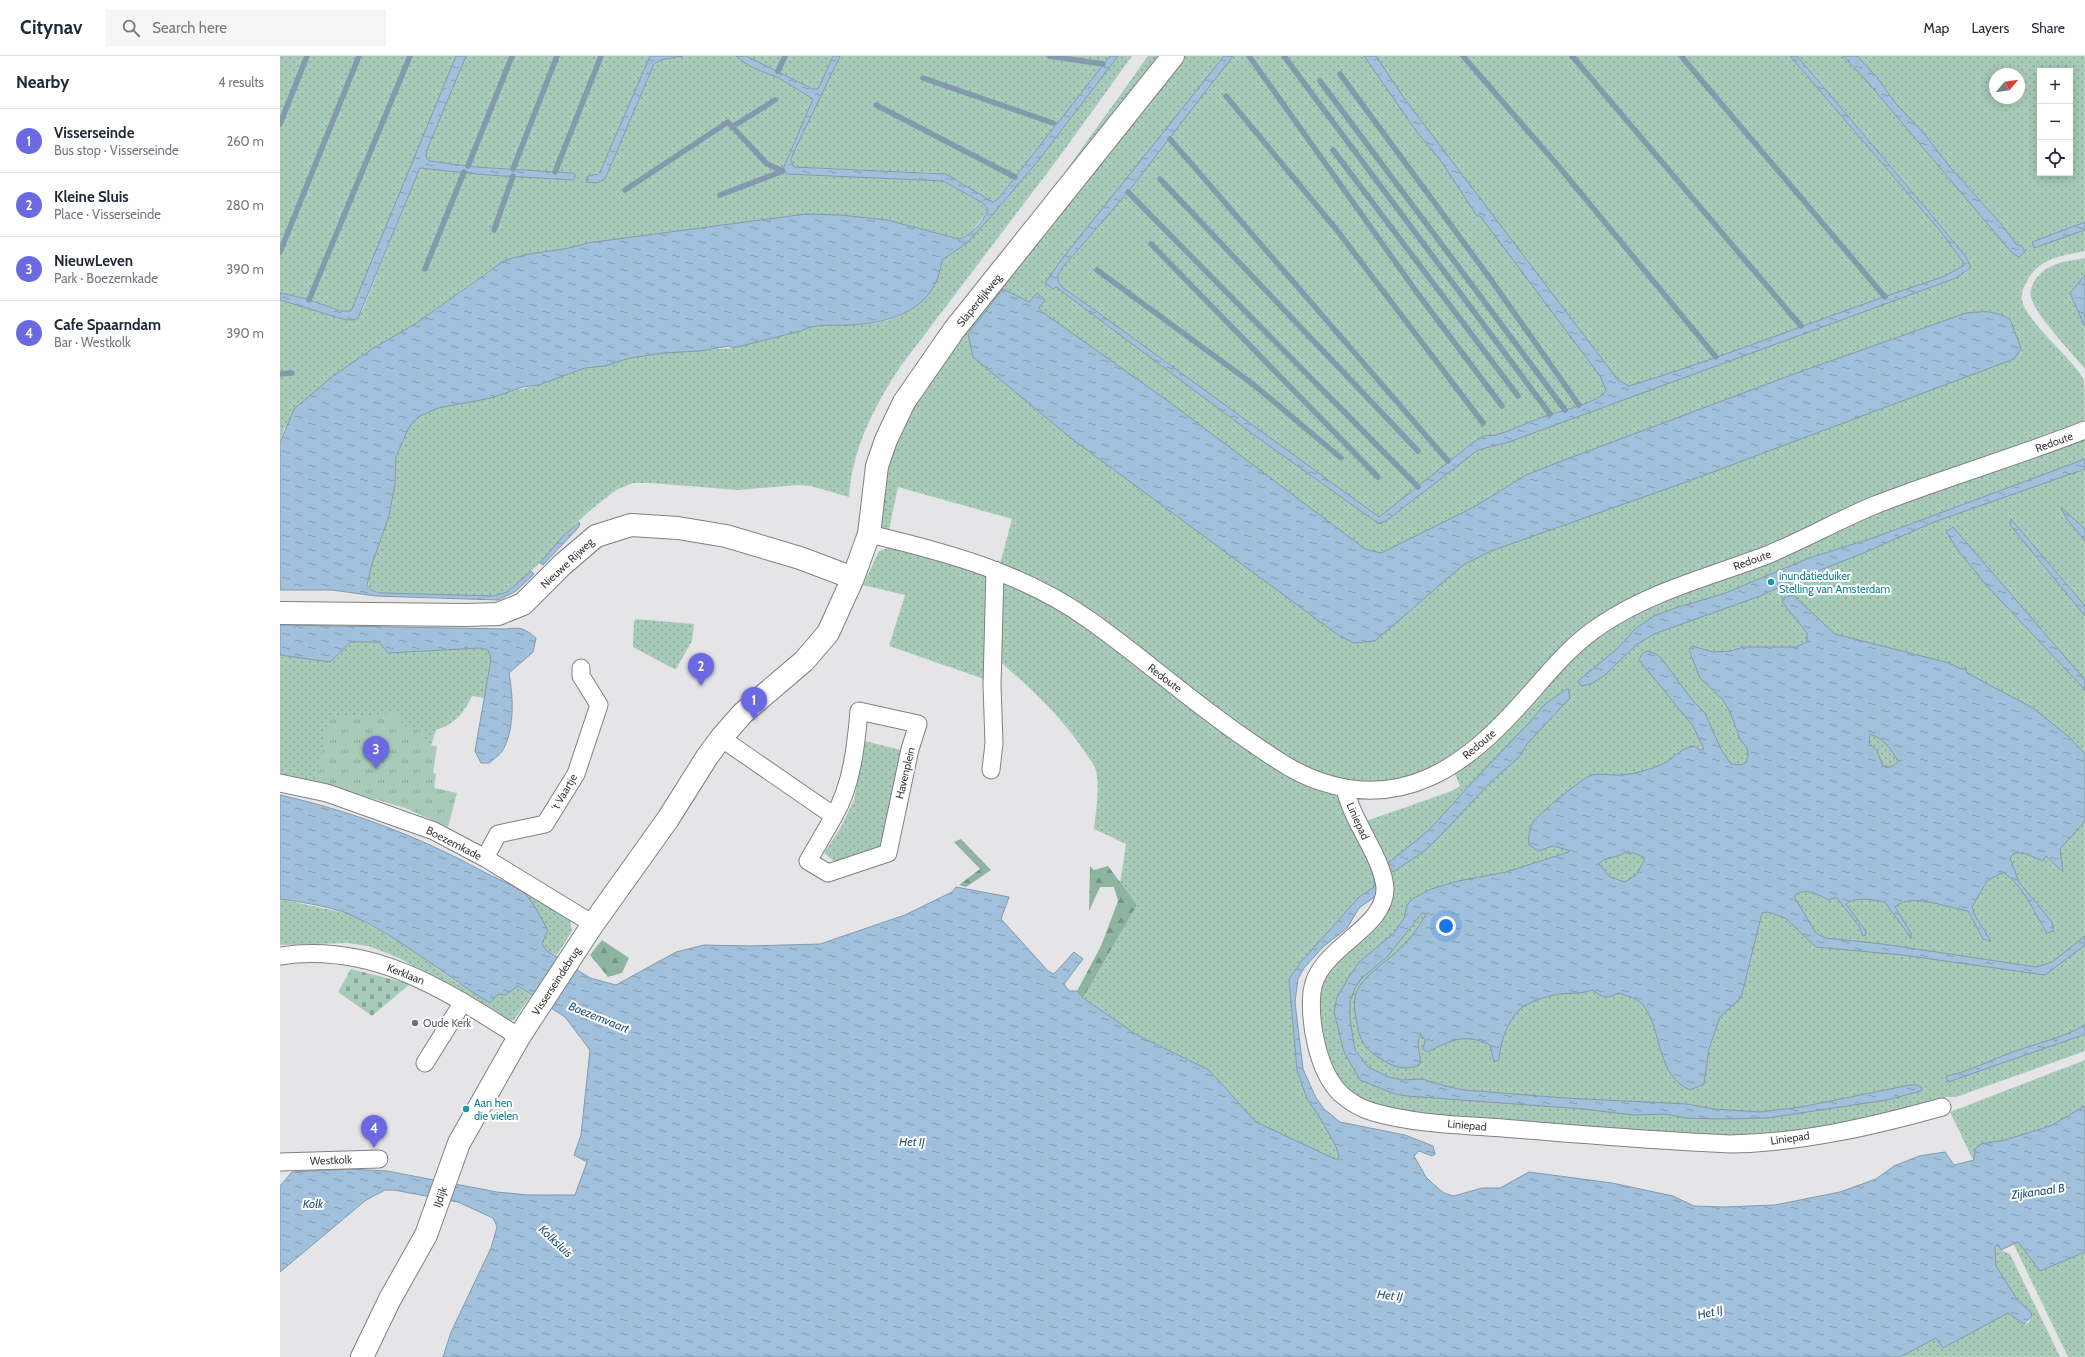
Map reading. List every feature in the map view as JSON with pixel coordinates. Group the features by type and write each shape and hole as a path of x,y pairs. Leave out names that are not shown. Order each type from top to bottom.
{"street":[{"name":"Slaperdijkweg","path":"721,738 743,713 804,661 828,633 853,578 869,534 877,466 886,440 904,402 954,330 1173,56"},
{"name":"Redoute","path":"869,534 928,548 995,570 1035,587 1084,616 1237,733 1286,766 1306,776 1345,788 1383,789 1408,786 1430,778 1451,766 1473,750 1496,730 1550,670 1580,640 1601,624 1630,608 1701,578 1775,552 1855,513 2085,430"},
{"name":"Nieuwe Rijweg","path":"280,613 498,614 523,604 562,565 596,536 632,526 678,528 726,536 800,558 853,578"},
{"path":"991,770 994,742 992,685 995,570"},
{"name":"'t Vaartje","path":"485,858 498,834 545,824 576,774 599,705 581,676 582,668"},
{"name":"Havenplein","path":"859,711 918,724 910,749 888,853 828,873 808,860 834,816 844,798 857,736 859,711"},
{"path":"721,738 834,816"},
{"name":"Visserseindebrug","path":"519,1038 593,924 668,820 704,762 721,738"},
{"name":"Boezemkade","path":"280,783 327,793 434,830 485,858 593,924"},
{"name":"Liniepad","path":"1345,788 1350,803 1381,873 1385,890 1383,899 1375,914 1331,956 1318,973 1314,982 1312,1002 1317,1047 1326,1074 1342,1094 1359,1106 1390,1116 1444,1124 1730,1144 1766,1142 1826,1133 1906,1117 1942,1107"},
{"name":"Kerklaan","path":"280,956 331,953 366,960 427,982 463,1002 519,1038"},
{"path":"425,1063 463,1002"},
{"name":"IJdijk","path":"362,1357 393,1293 426,1235 459,1143 519,1038"},
{"name":"Westkolk","path":"281,1164 378,1159"}],"green space":[{"path":"280,56 456,56 353,309 348,312 303,298 280,293"},
{"path":"466,56 650,56 600,172 591,176 587,182 601,182 608,172 649,74 657,61 683,56 736,56 751,67 779,78 813,99 783,169 786,174 944,181 983,203 988,211 971,233 959,239 873,219 840,215 806,214 614,241 587,243 572,248 514,257 485,273 415,324 372,349 333,376 284,429 280,443 280,300 346,320 362,311 420,168 487,175 564,179 572,173 476,167 429,161 426,157 427,150"},
{"path":"746,56 833,56 818,89 813,89"},
{"path":"840,56 1110,56 1057,124 1053,124 1055,126 996,201 993,202 951,177 939,173 794,167 791,160 793,154"},
{"path":"1118,56 1132,56 1057,160 890,382 873,413 860,445 851,479 849,497 811,486 797,485 738,490 633,483 616,490 588,512 563,536 540,563 507,592 493,596 412,595 384,593 369,589 368,581 372,564 389,516 395,484 396,457 409,427 418,417 438,408 539,385 585,368 605,366 630,358 664,353 733,348 801,331 806,328 823,325 869,324 902,315 920,302 927,293 939,274 942,260 967,243 1038,161"},
{"path":"1148,56 1164,56 990,273 987,270 992,263 1062,176"},
{"path":"1184,56 2085,56 2085,251 2059,257 2044,263 2037,268 2031,275 2022,291 2022,300 2025,309 2032,319 2070,361 2084,380 2085,426 1626,603 1490,728 1422,776 1367,785 1300,769 1000,564 1012,519 898,487 888,534 880,530 882,483 896,436 939,364"},
{"path":"2085,258 2085,369 2039,313 2031,297 2031,288 2036,278 2048,268 2056,264"},
{"path":"2085,436 2085,1051 1956,1097 1947,1097 1897,1112 1800,1131 1750,1138 1426,1116 1363,1102 1336,1079 1322,1042 1319,995 1327,971 1380,918 1366,821 1452,791 1460,786 1454,772 1611,622 1859,517"},
{"path":"891,547 925,554 1024,586 1332,792 1343,802 1374,879 1374,887 1359,897 1300,963 1289,979 1297,1070 1307,1099 1335,1144 1339,1156 1337,1161 1256,1122 1209,1070 1137,1035 1083,998 1137,905 1120,884 1126,844 1094,829 1098,792 1097,778 1093,763 1053,711 1016,675 989,653 987,680 889,646 905,595 863,585 879,551"},
{"path":"636,619 694,624 692,641 676,669 633,647 634,621"},
{"path":"351,642 379,642 388,653 480,648 488,650 491,659 484,698 472,696 466,708 458,718 448,725 436,730 428,755 316,782 280,777 280,655 330,662"},
{"path":"401,713 402,729 425,729 424,745 437,746 433,773 436,774 434,788 457,793 448,827 405,808 316,782 328,718"},
{"path":"865,741 901,750 880,848 835,862 824,853 841,827 854,800"},
{"path":"961,839 991,870 966,887 959,885 980,869 954,842"},
{"path":"1090,866 1094,870 1108,866 1137,905 1083,998 1077,991 1101,946 1118,901 1114,887 1100,887 1089,911"},
{"path":"524,893 570,920 572,931 557,955 546,950 542,944 548,930"},
{"path":"280,899 350,914 403,944 458,984 505,995 517,986 531,996 514,1020 500,1021 443,983 397,957 368,946 347,943 280,945"},
{"path":"602,940 629,958 622,973 608,977 590,955"},
{"path":"351,969 410,984 372,1016 338,992"},
{"path":"2085,1060 2085,1357 2068,1357 1950,1112"},
{"path":"1998,1243 2001,1250 2010,1254 2060,1357 1900,1357 1936,1338 1943,1348 2008,1313 2024,1324 2028,1323 2032,1316 2031,1312 2019,1302 1996,1266 1995,1247"}],"water":[{"path":"456,56 466,56 427,150 426,157 429,161 476,167 572,173 575,174 573,180 487,175 420,168 358,318 354,320 346,320 280,300 280,293 303,298 342,311 351,311"},
{"path":"650,56 683,56 661,60 654,64 605,179 597,183 586,182 588,176 598,174 600,172"},
{"path":"736,56 746,56 813,89 818,89 833,56 840,56 793,154 791,160 794,167 946,174 993,202 998,199 1055,126 1053,123 1057,124 1110,56 1118,56 1038,161 988,220 967,243 942,260 938,277 931,291 921,302 896,317 865,324 824,325 812,327 733,348 729,346 700,351 664,353 630,358 605,366 585,368 539,385 523,387 491,398 438,408 418,417 409,427 396,457 395,484 389,516 372,564 367,585 372,590 384,593 493,596 507,592 531,571 534,574 516,591 498,600 376,596 332,590 280,590 280,443 294,409 333,376 372,349 415,324 502,262 523,255 587,243 806,214 840,215 887,220 959,239 972,232 983,219 988,210 983,203 943,181 786,174 783,169 813,99 779,78 751,67"},
{"path":"1224,56 1233,56 1128,192 1063,267 1058,275 1058,281 1062,287 1379,517 1475,441 1484,436 1496,435 1545,416 1596,399 1606,390 1600,376 1480,216 1477,216 1441,161 1416,131 1364,56 1376,56 1404,98 1618,380 1629,386 1669,374 1943,277 1963,266 1963,262 1941,232 1790,56 1797,56 1924,206 1966,257 1971,267 1956,278 1509,442 1478,450 1386,521 1379,524 1254,435 1056,287 1053,289 1045,283 1062,259"},
{"path":"1843,56 1857,56 1876,76 1897,105 1922,131 1950,167 2002,225 2017,245 2022,246 2025,252 2019,257 2012,253 1865,79"},
{"path":"2085,222 2085,230 2034,248 2032,242"},
{"path":"2085,275 2085,325 2084,325 2070,293"},
{"path":"1003,289 1029,302 1037,293 1045,300 1039,308 1041,311 1168,401 1365,549 1381,553 1474,507 1526,475 1794,374 1966,313 1989,312 2010,319 2021,348 2014,359 1689,481 1491,551 1463,565 1375,641 1354,643 1338,635 1072,439 973,357 968,334"},
{"path":"2085,459 2085,469 1934,522 1760,596 1654,634 1636,645 1605,675 1591,684 1581,686 1578,681 1618,648 1635,629 1654,616 1678,607 1723,594 1809,558 1873,538"},
{"path":"2061,507 2085,529 2085,541 2066,518"},
{"path":"2011,519 2085,606 2085,616 2010,525"},
{"path":"579,522 580,524 578,528 543,565 540,563 563,536"},
{"path":"1953,527 2085,680 2085,690 1988,587 1960,553 1946,532"},
{"path":"1793,595 1835,634 1949,663 1961,669 1966,667 1967,673 2033,708 2069,737 2085,754 2085,821 2060,849 2063,872 2046,856 2043,861 2024,853 2014,853 2010,858 2019,882 2052,922 2054,931 2047,933 2023,892 2003,872 1987,881 1972,907 1976,917 1991,941 1983,939 1968,911 1920,901 1910,901 1895,907 1911,933 1911,939 1885,902 1860,899 1846,904 1865,930 1866,935 1863,936 1859,926 1836,897 1829,900 1808,892 1799,893 1795,895 1795,898 1816,933 1825,938 1883,944 2036,967 2052,962 2085,936 2085,945 2045,975 1902,955 1816,947 1785,918 1768,912 1762,913 1741,998 1720,1017 1709,1049 1704,1084 1690,1090 1679,1083 1665,1064 1654,1027 1643,1005 1635,999 1618,993 1604,997 1592,990 1551,996 1523,1006 1511,1020 1503,1040 1499,1060 1494,1062 1490,1045 1481,1041 1465,1039 1451,1041 1428,1052 1423,1049 1425,1040 1421,1034 1418,1042 1420,1064 1403,1068 1390,1064 1380,1058 1366,1047 1360,1037 1355,1008 1356,993 1367,977 1399,950 1412,936 1426,914 1422,913 1388,956 1361,979 1355,988 1350,1002 1350,1019 1355,1050 1368,1067 1389,1077 1402,1080 1422,1079 1464,1090 1565,1098 1687,1104 1714,1109 1760,1112 1801,1107 1910,1085 1918,1085 1922,1088 1921,1091 1887,1100 1768,1118 1720,1119 1686,1118 1666,1114 1633,1115 1583,1109 1407,1096 1395,1094 1360,1080 1344,1052 1334,1012 1337,997 1359,962 1394,933 1404,918 1407,905 1412,899 1431,889 1458,881 1506,872 1569,852 1568,850 1553,846 1538,851 1529,845 1529,839 1530,830 1536,818 1569,790 1589,776 1597,774 1622,775 1636,773 1663,764 1679,752 1688,748 1694,746 1700,750 1704,749 1693,726 1639,660 1642,654 1647,651 1656,654 1662,659 1693,701 1705,713 1721,749 1731,764 1742,765 1746,762 1748,755 1747,748 1740,739 1730,712 1723,700 1700,678 1689,650 1692,646 1713,652 1731,651 1743,647 1796,647 1807,642 1807,633 1782,602 1784,598","holes":["1870,734 1879,738 1889,748 1898,761 1895,765 1890,767 1883,766 1877,751 1869,743","1623,853 1634,853 1645,858 1637,874 1625,882 1610,877 1599,864 1603,860 1621,855"]},
{"path":"280,625 519,628 525,630 536,638 533,652 509,673 512,711 508,739 500,754 489,763 481,763 475,751 491,659 488,650 480,648 388,653 379,642 351,642 330,662 280,655"},
{"path":"1568,688 1570,698 1527,744 1520,756 1489,784 1423,852 1393,872 1388,863 1428,831 1545,704"},
{"name":"Het IJ","path":"280,795 333,809 384,826 458,858 518,889 531,900 548,930 542,944 546,950 590,978 616,985 676,952 704,945 749,946 820,944 905,915 952,892 956,887 1009,897 1001,919 1048,971 1054,974 1074,952 1083,959 1064,984 1069,991 1077,991 1083,998 1137,1035 1209,1070 1256,1122 1337,1160 1339,1156 1335,1144 1307,1099 1297,1070 1289,979 1300,963 1359,897 1374,887 1374,879 1365,854 1372,860 1379,894 1359,908 1347,928 1323,947 1304,968 1298,979 1295,1002 1303,1069 1316,1098 1324,1109 1340,1122 1405,1135 1433,1146 1435,1154 1432,1156 1419,1151 1414,1156 1426,1177 1444,1193 1454,1196 1482,1188 1500,1188 1529,1172 1612,1183 1673,1196 1694,1206 1724,1207 1775,1205 1840,1192 1876,1179 1894,1166 1919,1156 1945,1152 1954,1165 1974,1160 1975,1149 1981,1144 2005,1140 2050,1126 2085,1106 2085,1252 2040,1271 2018,1242 2001,1250 1998,1244 1995,1247 1996,1266 2019,1302 2031,1312 2032,1316 2024,1324 2008,1313 1943,1348 1936,1338 1900,1357 443,1357 451,1332 491,1248 497,1227 493,1218 458,1202 394,1190 385,1190 366,1200 280,1272 280,1186 292,1172 349,1169 387,1171 497,1192 528,1195 575,1195 587,1162 574,1155 581,1135 590,1050 565,1017 518,986 505,995 498,994 490,1003 370,924 345,912 327,907 280,899"},
{"path":"2085,1025 2085,1034 2083,1035 1948,1082 1946,1076 1963,1072 2013,1052 2059,1037"}],"waterway":[{"path":"280,124 307,56"},
{"path":"280,252 359,56"},
{"path":"309,300 410,56"},
{"path":"468,166 512,56"},
{"path":"513,169 557,56"},
{"path":"555,172 601,56"},
{"path":"778,71 785,56"},
{"path":"1049,56 1103,64"},
{"path":"1249,56 1418,294 1502,406"},
{"path":"1284,56 1550,414"},
{"path":"1463,56 1560,168 1716,357"},
{"path":"1572,56 1801,326"},
{"path":"1681,56 1885,297"},
{"path":"1340,74 1489,277 1579,405"},
{"path":"923,78 1053,123"},
{"path":"1320,81 1565,410"},
{"path":"1226,96 1336,229 1483,423"},
{"path":"732,127 775,100"},
{"path":"876,105 1015,177"},
{"path":"625,190 728,122 767,164 783,171"},
{"path":"1170,139 1448,461"},
{"path":"1333,150 1518,396"},
{"path":"720,195 783,171"},
{"path":"425,269 464,172"},
{"path":"494,230 513,176"},
{"path":"1160,179 1418,451"},
{"path":"1128,192 1418,487"},
{"path":"1151,244 1378,477"},
{"path":"1097,270 1254,385 1341,458"},
{"path":"280,374 292,373"}],"place":[{"name":"inundatieduiker Stelling van Amsterdam","path":"1771,582"},
{"name":"Kleine Sluis","path":"701,686"},
{"name":"Visserseinde","path":"754,720"},
{"name":"NieuwLeven","path":"376,769"},
{"name":"Oude Kerk","path":"415,1023"},
{"name":"Aan hen die vielen","path":"466,1109"},
{"name":"Cafe Spaarndam","path":"374,1148"}],"water label":[{"name":"Boezemvaart","path":"599,1017"},
{"name":"Zijkanaal B","path":"2038,1191"},
{"name":"Kolk","path":"313,1203"},
{"name":"Kolksluis","path":"556,1241"}]}
